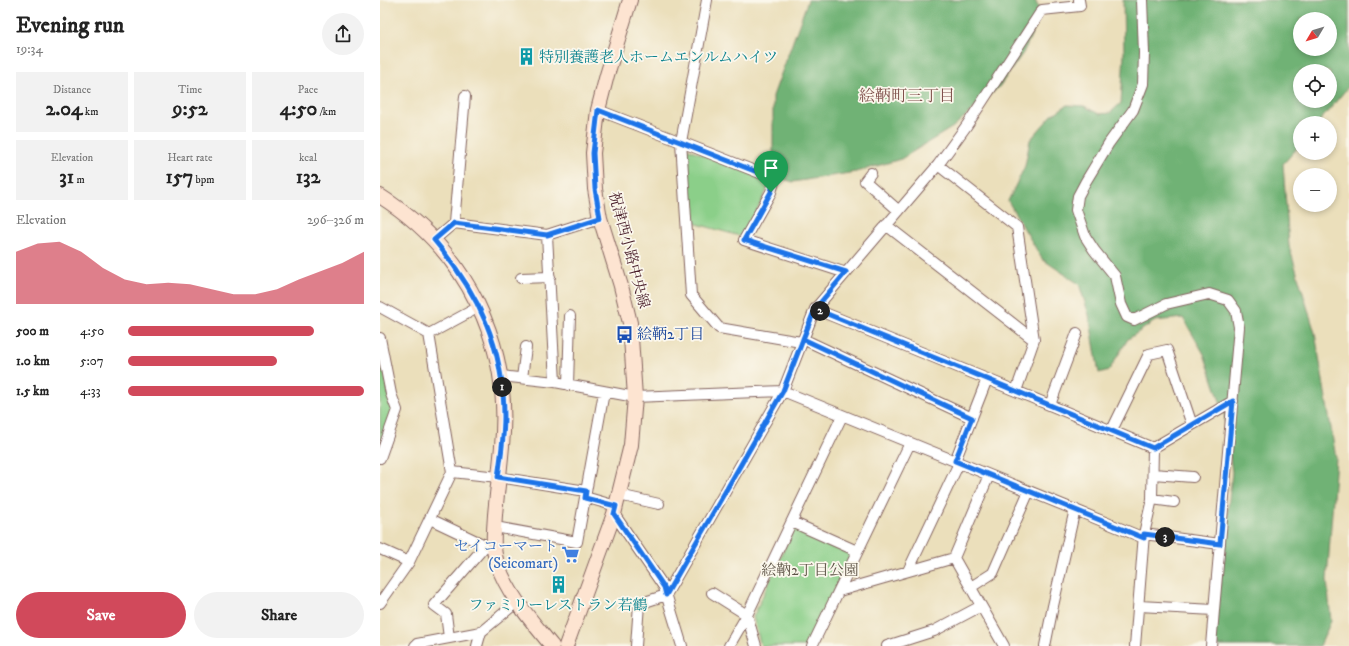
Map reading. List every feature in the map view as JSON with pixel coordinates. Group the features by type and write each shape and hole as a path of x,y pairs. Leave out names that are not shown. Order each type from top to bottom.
{"main road":[{"name":"祝津西小路中央線","path":"566,646 616,505 631,445 636,397 630,323 621,286 600,218 595,189 593,153 598,110 630,0"},
{"path":"380,196 414,221 434,240 463,277 479,307 494,345 501,376 504,416 495,527 490,547 505,583 541,640 552,646"}],"street":[{"path":"707,0 681,142 691,295 719,328 802,340 972,418"},
{"path":"636,646 639,604 666,595 783,391 815,309 938,165 967,126 1042,10 1080,6 1079,0"},
{"path":"1142,0 1144,46 1143,84 1133,110 1109,143 1078,196 1076,210 1085,236 1115,276 1121,304 1127,317 1134,320 1166,304 1209,294 1228,300 1236,311 1239,327 1211,646"},
{"path":"434,240 454,223 465,96"},
{"path":"598,110 775,179 771,192 744,240 846,272"},
{"path":"938,165 1017,227 1034,340 1016,391"},
{"path":"870,173 865,181 899,211"},
{"path":"454,223 547,235 600,218"},
{"path":"886,225 1034,340"},
{"path":"547,235 555,382"},
{"path":"521,278 550,277"},
{"path":"380,307 429,334"},
{"path":"429,334 479,307"},
{"path":"815,309 1050,404 1153,448"},
{"path":"568,385 570,316"},
{"path":"552,323 570,327"},
{"path":"1050,404 1078,333"},
{"path":"380,603 409,562 452,472 429,334"},
{"path":"380,338 391,394 397,410 380,458"},
{"path":"522,378 526,347"},
{"path":"1112,430 1149,354 1167,350 1192,425"},
{"path":"501,376 555,382 636,397 783,391 842,416 1144,536 1220,544"},
{"path":"908,571 957,462 987,379"},
{"path":"495,527 576,542 604,392"},
{"path":"1153,448 1233,401"},
{"path":"729,646 747,615 842,416"},
{"path":"815,644 857,551 910,443"},
{"path":"1135,646 1144,536 1152,499 1153,448"},
{"path":"452,472 498,477 585,494 616,505 660,504"},
{"path":"1153,474 1193,477"},
{"path":"954,558 989,475"},
{"path":"971,587 993,573 1029,491"},
{"path":"1152,499 1174,502"},
{"path":"616,505 664,587 682,646"},
{"path":"1045,646 1075,509"},
{"path":"430,519 490,547 434,605 446,614 449,638"},
{"path":"792,522 857,551"},
{"path":"380,549 409,562"},
{"path":"839,591 954,558"},
{"path":"954,558 1004,646"},
{"path":"712,593 747,615 756,646"},
{"path":"415,646 417,644 481,632 517,602"},
{"path":"886,646 934,631 981,606"},
{"path":"1139,606 1214,610"},
{"path":"477,646 481,632"}],"green space":[{"path":"808,0 1035,0 1039,9 1037,23 1023,53 999,87 953,127 901,159 856,172 793,182 773,176 773,96"},
{"path":"1123,0 1349,0 1349,86 1337,100 1337,64 1293,64 1293,108 1331,108 1324,116 1293,116 1293,153 1283,164 1289,246 1315,333 1336,458 1327,580 1331,621 1320,646 1213,646 1232,472 1224,413 1204,354 1183,318 1155,321 1128,339 1109,370 1099,373 1089,315 1079,284 1042,259 1008,201 1025,166 1030,140 1052,115 1067,105 1084,106 1099,114 1110,113 1121,103 1124,54"},
{"path":"686,148 771,182 743,237 690,222"},
{"path":"380,356 393,411 380,448"},
{"name":"絵靹2丁目公園","path":"795,526 853,553 807,646 761,646 753,617"}],"place":[{"name":"特別養護老人ホームエンルムハイツ","path":"526,57"},
{"name":"絵鞆2丁目","path":"624,334"},
{"name":"セイコーマート (Seicomart)","path":"571,555"},
{"name":"ファミリーレストラン若鶴","path":"558,584"}],"district":[{"name":"絵鞆町三丁目","path":"907,96"}],"route":[{"path":"771,192 744,240 846,272 815,309 803,339 972,418 955,461 1144,538 1144,534 1220,544 1233,401 1153,448 815,309 803,339 783,391 666,595 664,587 614,514 616,506 585,498 586,491 498,477 504,416 501,376 494,345 479,307 463,277 434,240 454,223 547,235 600,218 595,189 593,153 598,110 775,179 771,192"}]}
